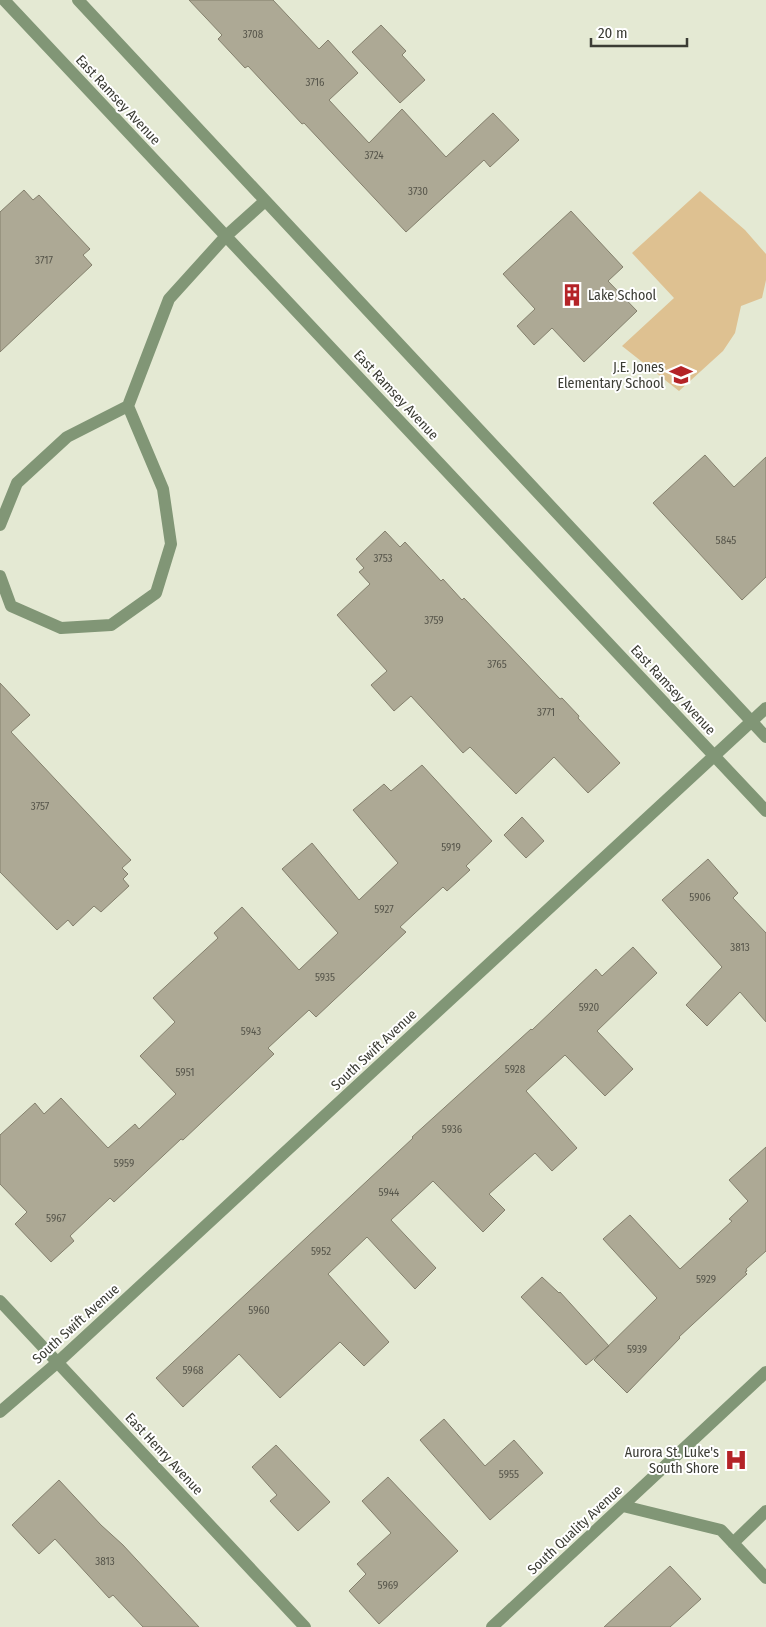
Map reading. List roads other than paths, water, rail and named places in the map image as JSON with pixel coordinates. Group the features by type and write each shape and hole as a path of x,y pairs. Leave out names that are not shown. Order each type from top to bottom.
{"street":[{"name":"East Ramsey Avenue","path":"4,0 766,811"},
{"path":"78,0 766,737"},
{"path":"0,525 17,483 67,437 128,406 169,299 226,236 265,201"},
{"path":"0,576 11,606 61,628 111,625 156,593 171,544 163,489 128,406"},
{"name":"South Swift Avenue","path":"0,1412 58,1362 766,708"},
{"name":"East Henry Avenue","path":"0,1301 305,1627"},
{"name":"South Quality Avenue","path":"492,1627 766,1372"},
{"path":"623,1506 721,1530 766,1578"},
{"path":"733,1543 766,1511"}],"place":[{"name":"Lake School","path":"572,295"},
{"name":"J.E. Jones Elementary School","path":"681,375"},
{"name":"Aurora St. Luke's South Shore","path":"736,1460"}]}
